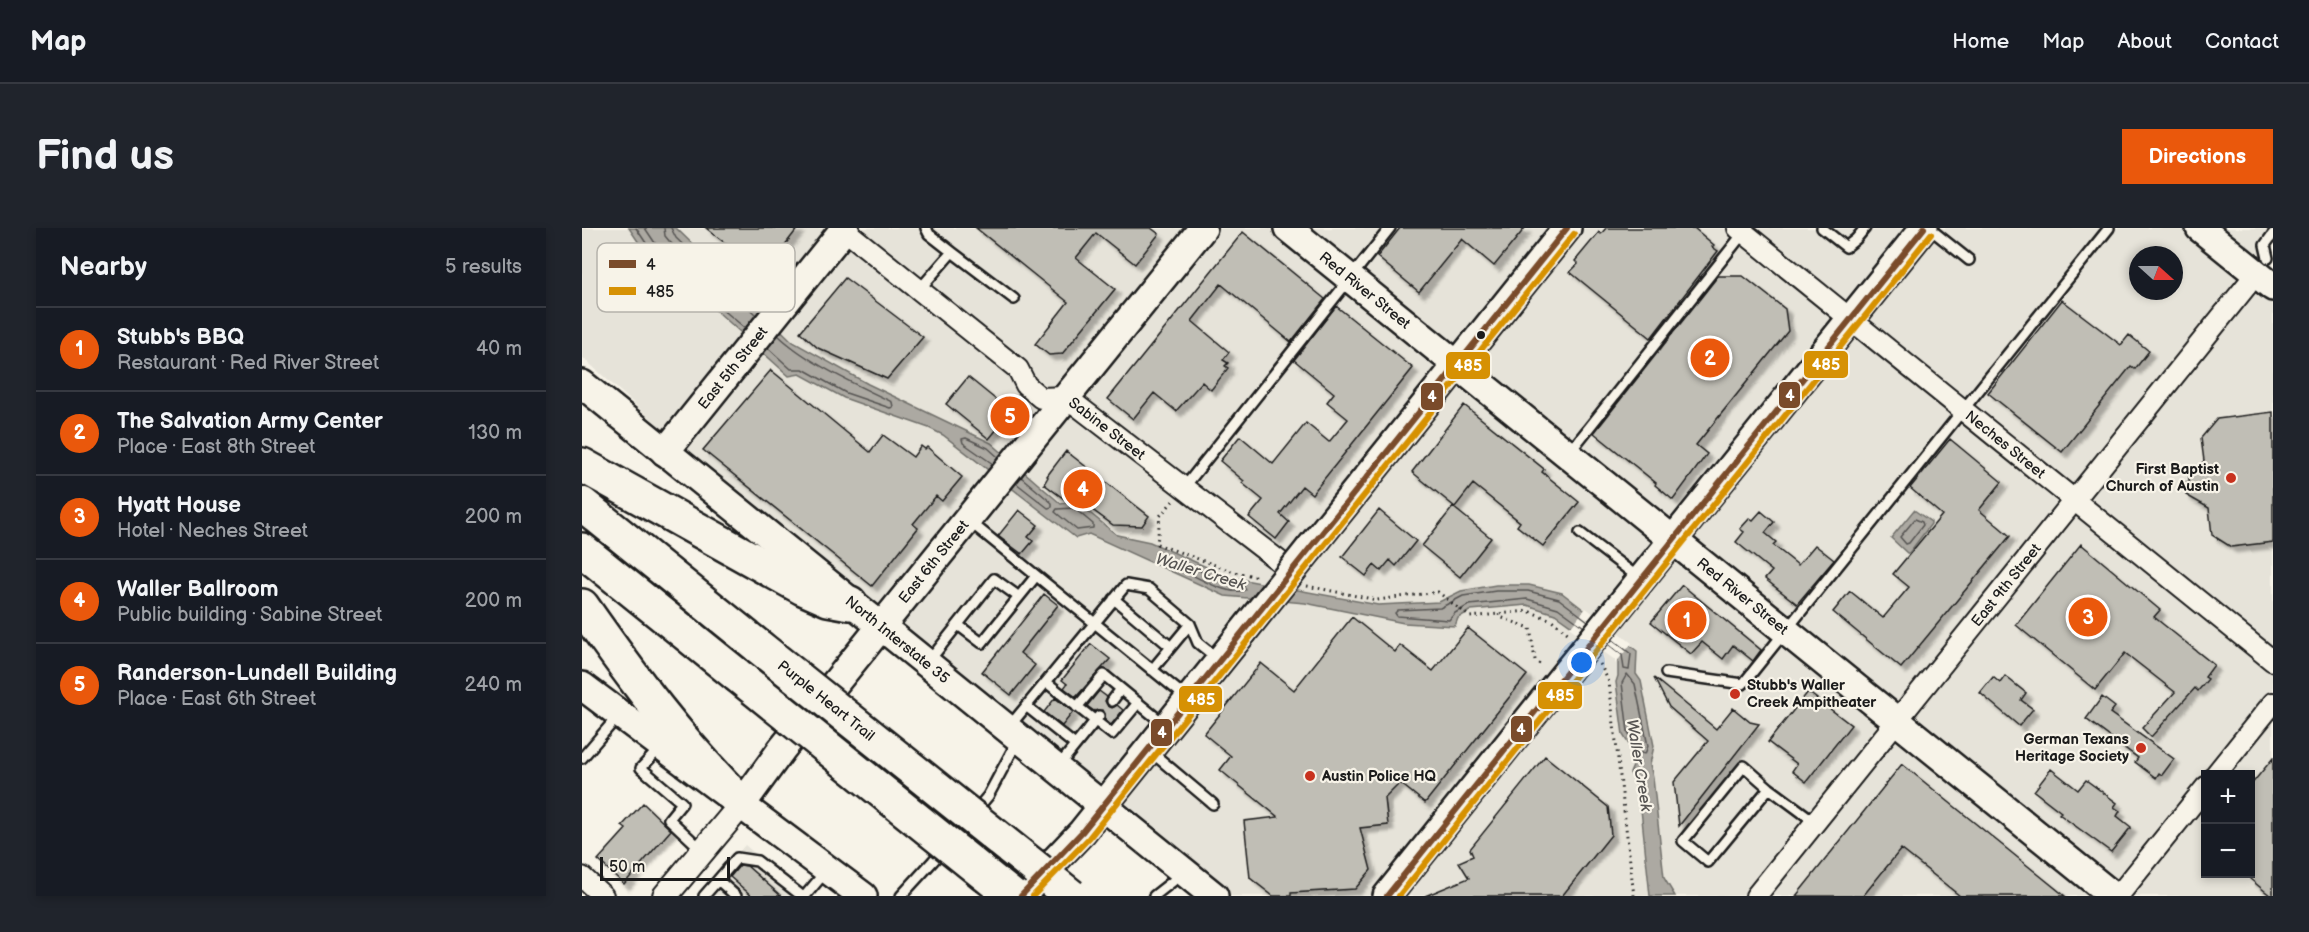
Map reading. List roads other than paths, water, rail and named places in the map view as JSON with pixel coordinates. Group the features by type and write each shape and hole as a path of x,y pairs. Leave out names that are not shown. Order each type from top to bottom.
{"highway":[{"path":"582,465 803,588 828,599 850,603"},
{"name":"Purple Heart Trail","path":"582,504 1071,896"},
{"path":"582,550 1012,896"},
{"path":"582,606 670,726 742,804"}],"main road":[{"name":"East 6th Street","path":"742,804 782,749 1203,228"},
{"name":"Red River Street","path":"1288,228 2113,896"},
{"path":"1021,896 1082,832 1567,228"},
{"path":"1387,896 1924,228"},
{"path":"2200,228 2268,269"},
{"name":"East 5th Street","path":"795,291 844,229"},
{"name":"East 5th Street","path":"665,452 778,312"},
{"name":"North Interstate 35","path":"582,384 1214,896"},
{"path":"582,686 742,804 858,895"},
{"path":"1040,896 1082,832"}],"street":[{"name":"Sabine Street","path":"844,229 1017,369 1026,385 1041,398 1066,397 1292,571"},
{"name":"Neches Street","path":"1743,230 2273,662"},
{"name":"East 9th Street","path":"1756,896 2074,501 2268,269"},
{"path":"2219,770 2273,703"},
{"path":"2118,896 2201,792"},
{"name":"East 6th Street","path":"673,893 703,851 742,804"},
{"path":"582,877 603,896"}],"lane":[{"path":"926,228 929,234 1014,299"},
{"path":"1183,489 1390,228"},
{"path":"1822,228 1846,247 1865,228"},
{"path":"1929,228 1970,260"},
{"path":"1666,673 1743,684 2109,228"},
{"path":"1567,454 1743,230"},
{"path":"2268,269 2265,245 2273,234"},
{"path":"919,290 952,252"},
{"path":"974,511 1036,576 1188,699"},
{"path":"1580,533 1641,579"},
{"path":"958,626 982,643 1036,576"},
{"path":"927,663 994,579 1018,597"},
{"path":"901,896 988,796 1026,706 1126,585 1149,589 1190,624 1198,643 1220,661"},
{"path":"1114,599 1171,647"},
{"path":"1152,670 1190,624"},
{"path":"1077,707 1104,675 1167,726"},
{"path":"1046,682 1077,707 1097,718 1112,734 1138,703"},
{"path":"1112,701 1121,689"},
{"path":"1026,706 1075,745"},
{"path":"582,759 620,713"},
{"path":"1057,768 1097,718"},
{"path":"663,745 641,768 682,803 669,819 703,851"},
{"path":"1148,749 1213,804"},
{"path":"1769,788 1708,862 1683,841 1743,766 1815,822"},
{"path":"704,896 737,858 757,861 803,896 827,869"},
{"path":"1154,896 1184,872"},
{"path":"718,880 736,896"}],"water":[{"path":"629,228 676,228 691,243 639,243"},
{"name":"Waller Creek","path":"762,312 793,342 868,384 991,443 1061,504 1075,501 1117,535 1150,542 1229,577 1378,605 1439,602 1461,591 1496,585 1529,585 1562,593 1637,651 1636,674 1641,681 1654,746 1650,764 1664,878 1675,896 1650,896 1639,790 1630,773 1637,757 1623,735 1616,682 1618,659 1555,614 1527,605 1471,610 1458,618 1455,626 1404,623 1305,603 1225,596 1089,534 1076,538 943,435 844,398 800,374 789,376 719,313"},
{"path":"1914,510 1931,524 1907,553 1891,538"}],"place":[{"name":"The Salvation Army Center","path":"1710,358"},
{"name":"Randerson-Lundell Building","path":"1010,416"},
{"name":"First Baptist Church of Austin","path":"2231,478"},
{"name":"Waller Ballroom","path":"1083,489"},
{"name":"Hyatt House","path":"2088,617"},
{"name":"Stubb's BBQ","path":"1687,620"},
{"name":"Stubb's Waller Creek Ampitheater","path":"1735,694"},
{"name":"German Texans Heritage Society","path":"2141,748"},
{"name":"Austin Police HQ","path":"1310,776"}]}
